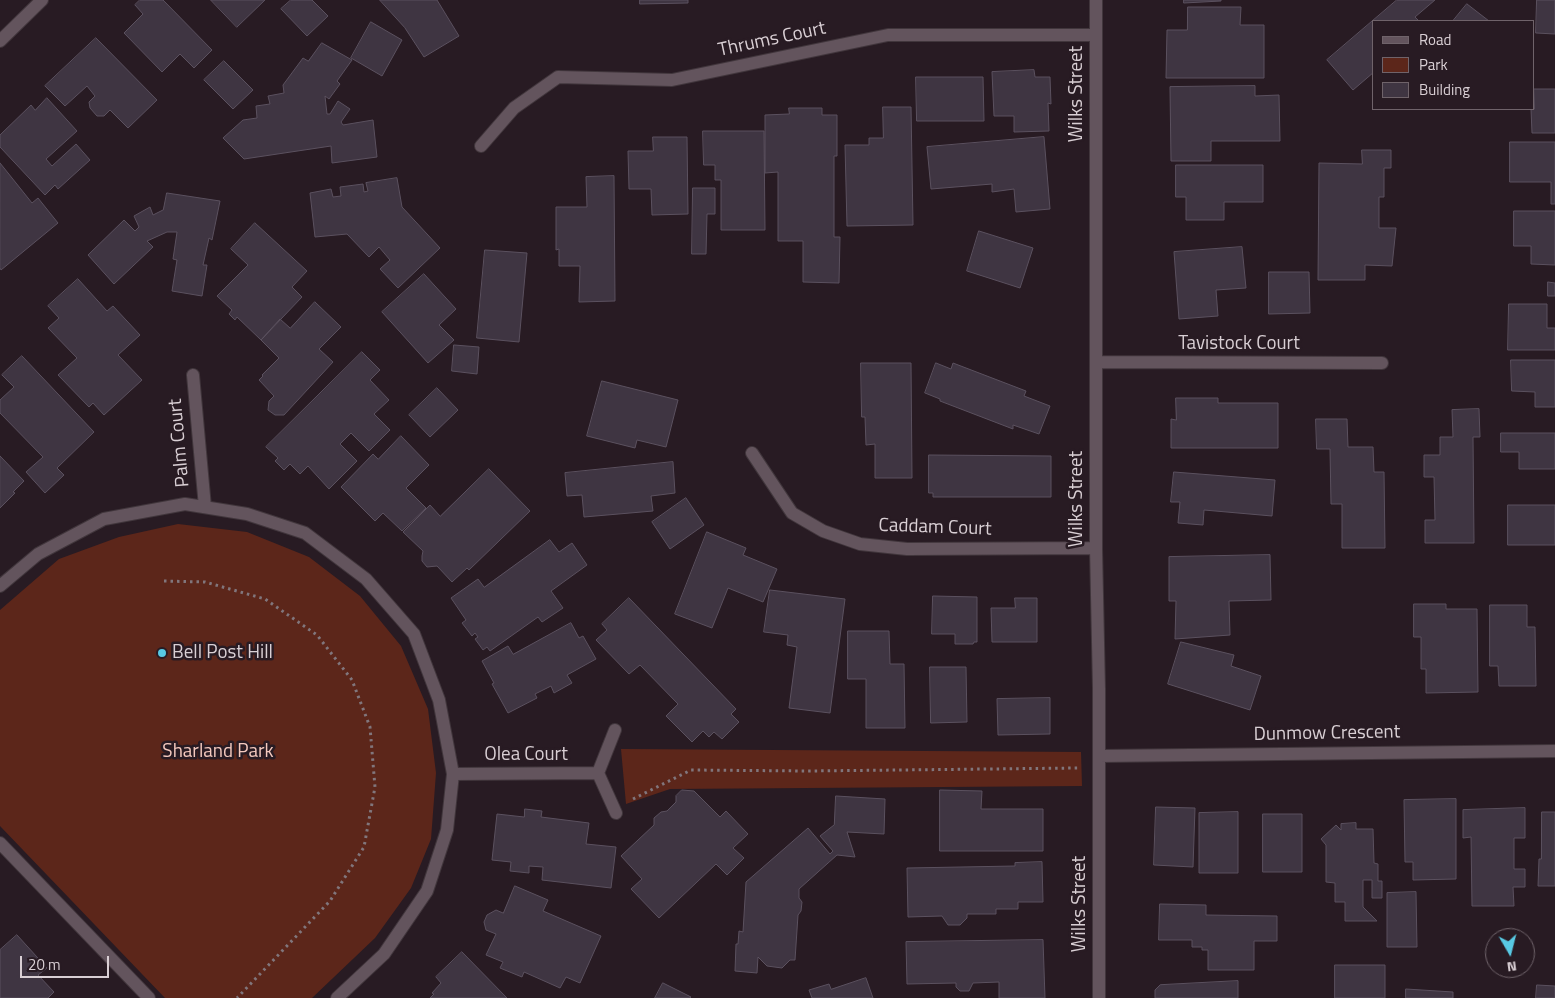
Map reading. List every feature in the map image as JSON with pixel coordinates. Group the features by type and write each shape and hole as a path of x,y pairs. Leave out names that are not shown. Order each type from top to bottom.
{"street":[{"path":"0,41 42,0"},
{"name":"Wilks Street","path":"1096,0 1096,548 1099,756 1099,998"},
{"name":"Thrums Court","path":"481,146 514,108 558,77 672,80 888,35 1096,35"},
{"name":"Tavistock Court","path":"1096,362 1382,363"},
{"name":"Palm Court","path":"193,375 205,507"},
{"name":"Caddam Court","path":"752,453 792,512 823,530 860,544 907,549 1096,548"},
{"path":"0,586 38,554 104,519 185,504 247,514 305,533 366,579 414,634 439,700 454,774 447,830 426,890 384,954 337,998"},
{"path":"615,730 598,773 616,813"},
{"name":"Dunmow Crescent","path":"1099,756 1555,750"},
{"name":"Olea Court","path":"454,774 598,773"},
{"path":"0,843 149,998"}],"path":[{"path":"164,581 205,582 265,599 317,634 352,680 370,727 375,787 364,848 330,901 237,998"},
{"path":"629,801 691,770 809,771 1081,768"}],"green space":[{"name":"Sharland Park","path":"178,524 247,532 309,557 360,596 401,646 428,709 436,773 431,839 411,888 375,938 312,998 165,998 0,826 0,610 59,559 119,537"},
{"path":"621,749 1081,752 1082,786 670,789 626,804"}],"building":[{"path":"140,0 163,0 212,50 194,68 180,54 162,72 124,33 143,14 135,5"},
{"path":"211,0 265,0 237,27"},
{"path":"291,0 312,0 328,16 307,36 281,9"},
{"path":"380,0 437,0 459,36 424,57 405,28"},
{"path":"640,0 688,0 688,3 640,4"},
{"path":"1184,0 1221,0 1221,1 1184,3"},
{"path":"1397,0 1435,0 1415,17 1418,20 1374,20"},
{"path":"1537,0 1555,0 1555,34 1536,33"},
{"path":"1467,4 1488,20 1454,20"},
{"path":"1188,7 1241,7 1240,25 1264,25 1264,78 1166,78 1167,30 1187,30"},
{"path":"1372,21 1372,74 1353,90 1327,60"},
{"path":"371,22 402,40 382,76 351,58"},
{"path":"96,38 157,100 128,128 110,110 104,116 97,116 90,108 89,102 95,96 87,86 65,106 45,86"},
{"path":"322,43 352,60 337,81 340,84 329,99 325,96 327,114 330,114 338,101 350,109 341,122 343,125 373,120 377,157 332,163 331,146 244,159 223,138 243,120 257,118 256,106 270,104 268,96 284,93 283,85 303,58 308,61"},
{"path":"224,61 253,90 233,109 204,80"},
{"path":"1034,70 1035,77 1050,77 1051,104 1048,103 1049,131 1014,132 1014,116 994,116 992,72"},
{"path":"916,77 983,77 984,121 917,121"},
{"path":"1255,86 1255,96 1279,95 1280,141 1211,141 1211,161 1171,161 1170,87"},
{"path":"1535,89 1555,89 1555,133 1532,133 1531,110 1535,110"},
{"path":"47,98 77,131 46,159 52,166 76,144 90,160 58,189 55,185 45,195 0,147 0,135 31,105 35,110"},
{"path":"883,107 911,107 913,225 847,226 845,145 869,145 869,138 883,138"},
{"path":"789,108 822,108 822,115 837,115 837,156 834,156 834,237 840,237 839,283 803,282 803,241 778,241 778,172 765,173 765,115 789,114"},
{"path":"703,131 764,131 765,230 721,230 721,180 715,180 715,165 704,165"},
{"path":"653,137 687,137 688,214 652,215 651,189 629,189 628,151 653,151"},
{"path":"1044,137 1050,209 1016,212 1014,189 992,192 992,184 931,189 927,147"},
{"path":"1510,142 1555,142 1555,204 1551,204 1551,182 1510,182"},
{"path":"1362,150 1391,150 1391,168 1384,168 1384,197 1379,197 1379,228 1396,228 1392,266 1365,265 1365,280 1318,280 1319,163 1362,164"},
{"path":"0,163 32,203 38,198 58,223 1,270 0,268"},
{"path":"1176,165 1263,165 1263,202 1224,202 1224,220 1186,220 1186,197 1176,197"},
{"path":"614,176 615,301 579,302 580,266 559,266 559,249 556,250 556,207 587,207 586,177"},
{"path":"397,178 402,207 440,248 398,288 380,269 390,260 379,247 369,257 347,234 315,237 310,193 331,189 333,197 341,196 340,187 363,184 364,192 368,191 366,183"},
{"path":"693,188 715,188 715,214 707,214 706,254 692,254"},
{"path":"167,193 220,201 212,240 209,238 203,265 207,265 202,296 172,291 177,260 173,259 177,232 167,232 147,241 153,247 114,284 88,255 124,220 135,231 139,227 134,216 150,207 153,215 163,210"},
{"path":"1514,211 1555,211 1555,265 1531,264 1531,246 1514,246"},
{"path":"255,223 307,271 292,287 302,297 261,340 237,317 235,320 229,314 232,310 217,296 248,265 231,249"},
{"path":"979,231 1033,248 1020,288 967,271"},
{"path":"1242,247 1246,288 1216,290 1218,316 1179,319 1174,252"},
{"path":"485,250 527,253 519,342 477,338"},
{"path":"1269,272 1309,272 1310,313 1269,314"},
{"path":"424,274 456,309 439,325 454,340 428,363 382,312"},
{"path":"78,279 107,311 113,306 140,335 118,355 142,380 104,415 93,403 89,407 58,375 77,358 48,328 59,318 48,306"},
{"path":"1548,282 1555,283 1555,296 1548,296"},
{"path":"315,302 341,327 319,349 333,362 284,415 275,415 268,410 269,401 274,396 259,380 279,358 261,340 280,319 290,328"},
{"path":"1509,304 1547,304 1547,328 1555,328 1555,350 1508,350"},
{"path":"454,345 479,347 477,374 452,371"},
{"path":"362,352 380,370 370,380 389,400 374,414 390,430 369,451 351,433 340,444 357,461 329,489 308,466 300,474 290,464 284,470 275,461 278,458 266,447"},
{"path":"22,356 94,432 57,468 64,475 45,493 26,472 43,457 0,413 0,400 14,387 2,375"},
{"path":"1511,360 1555,360 1555,407 1535,407 1535,392 1512,391"},
{"path":"861,363 911,363 912,478 875,478 875,444 866,445 865,417 862,417"},
{"path":"936,363 951,369 953,363 1026,391 1024,396 1050,406 1039,434 1013,425 1013,429 940,401 940,399 925,393"},
{"path":"602,381 678,400 666,447 637,440 635,448 587,436"},
{"path":"437,388 458,410 430,437 409,415"},
{"path":"1176,398 1218,398 1218,403 1278,403 1278,448 1171,448 1171,419 1176,420"},
{"path":"1479,409 1480,437 1473,437 1474,543 1425,543 1425,520 1435,520 1434,477 1424,477 1424,455 1440,455 1440,437 1453,437 1452,410"},
{"path":"1316,419 1347,419 1348,447 1373,447 1374,472 1384,472 1385,548 1342,548 1342,504 1331,504 1330,449 1317,449"},
{"path":"1501,433 1555,433 1555,469 1519,469 1519,452 1501,452"},
{"path":"401,436 429,465 406,488 426,508 402,531 383,513 375,521 341,487 373,454 378,459"},
{"path":"929,455 1051,456 1051,497 933,497 933,493 929,493"},
{"path":"0,456 24,481 0,508"},
{"path":"673,462 675,493 651,496 653,511 584,517 582,495 567,496 565,473"},
{"path":"489,469 530,511 469,570 467,568 452,582 437,566 427,567 422,561 423,551 403,532 430,505 440,516"},
{"path":"1174,472 1275,480 1272,516 1204,510 1203,525 1178,523 1180,502 1171,502"},
{"path":"686,498 704,525 670,549 652,522"},
{"path":"1508,505 1555,505 1555,545 1508,545"},
{"path":"707,532 746,548 743,555 777,569 763,602 728,588 712,628 675,614"},
{"path":"550,540 559,552 572,543 587,565 551,591 563,608 542,622 538,617 490,651 487,647 483,650 475,639 478,637 475,633 472,636 462,623 466,620 451,598 478,579 484,587"},
{"path":"1270,555 1271,600 1229,601 1230,635 1175,639 1176,601 1169,601 1169,557"},
{"path":"770,590 845,599 830,713 789,708 797,647 787,645 788,635 764,632"},
{"path":"933,596 977,597 977,642 973,644 955,644 955,634 932,634"},
{"path":"629,598 736,709 731,714 739,722 722,739 714,732 709,737 703,731 692,742 666,716 678,704 640,665 629,674 596,640 607,630 602,624"},
{"path":"1015,598 1037,598 1037,642 992,642 991,608 1015,608"},
{"path":"1414,604 1446,604 1446,609 1477,609 1478,692 1426,693 1426,669 1421,669 1421,637 1414,637"},
{"path":"1490,605 1527,605 1527,627 1535,627 1536,686 1499,686 1498,666 1490,666"},
{"path":"571,623 579,638 583,636 596,659 567,675 572,683 554,693 551,686 535,694 537,698 508,713 482,661 508,646 513,654"},
{"path":"848,631 889,631 890,664 904,664 905,728 866,728 866,679 848,679"},
{"path":"1181,642 1234,655 1231,666 1261,676 1250,710 1168,684"},
{"path":"930,667 966,667 967,722 931,723"},
{"path":"1050,698 1050,734 998,735 997,699"},
{"path":"682,790 694,791 720,817 726,811 748,834 733,848 744,858 727,875 716,864 659,918 631,889 642,879 621,856 654,825 654,818 661,812 667,811 676,802 676,796"},
{"path":"940,790 982,791 981,809 1043,809 1043,851 940,851"},
{"path":"836,796 885,799 884,834 847,832 855,857 837,855 799,889 799,898 802,902 801,911 798,915 795,960 790,960 782,968 767,966 758,957 757,973 735,971 736,944 738,944 739,931 743,932 746,882 808,828 830,854 833,851 820,836 834,825"},
{"path":"1456,799 1456,879 1413,880 1413,862 1405,862 1404,800"},
{"path":"1156,807 1195,808 1193,867 1154,865"},
{"path":"1525,808 1525,838 1514,838 1514,869 1525,869 1525,887 1513,887 1514,906 1472,906 1471,837 1463,838 1463,810"},
{"path":"525,809 542,811 541,817 589,823 586,844 616,847 611,888 542,880 543,867 529,866 529,873 510,871 511,862 492,860 497,814 524,817"},
{"path":"1238,812 1238,873 1199,873 1199,813"},
{"path":"1542,812 1555,812 1555,886 1538,886 1539,859 1541,859"},
{"path":"1263,814 1302,814 1302,872 1263,872"},
{"path":"1356,823 1356,829 1373,829 1374,863 1378,864 1378,881 1382,881 1382,898 1372,898 1372,880 1363,880 1363,907 1377,921 1345,921 1345,902 1335,902 1335,883 1326,882 1326,845 1321,839 1336,825 1341,830 1341,824"},
{"path":"1042,862 1043,902 1018,902 1018,909 996,909 996,914 967,914 967,918 960,925 948,925 942,916 908,917 907,868 1015,866 1015,863"},
{"path":"515,886 548,900 543,911 601,936 580,983 566,977 560,988 524,972 522,977 500,968 503,962 486,955 496,934 486,930 484,922 487,915 496,910 503,913"},
{"path":"1416,892 1417,947 1387,947 1387,893"},
{"path":"1160,904 1206,905 1206,915 1277,916 1277,941 1254,941 1254,970 1208,970 1208,950 1202,950 1202,947 1192,947 1192,940 1159,940"},
{"path":"17,935 47,968 38,975 54,992 48,998 0,998 0,950"},
{"path":"1043,940 1045,998 999,998 999,982 973,983 969,991 960,991 956,987 956,983 907,984 906,942"},
{"path":"462,952 507,998 430,998 441,983 436,977"},
{"path":"1335,965 1385,965 1385,998 1335,998"},
{"path":"866,978 873,998 812,998 809,990 829,984 831,989"},
{"path":"1238,981 1238,998 1155,998 1155,990 1160,985"},
{"path":"663,983 691,997 655,998"},
{"path":"1537,985 1555,986 1555,998 1536,998"},
{"path":"1406,989 1453,992 1453,998 1406,998"}],"place":[{"name":"Bell Post Hill","path":"162,653"}]}
